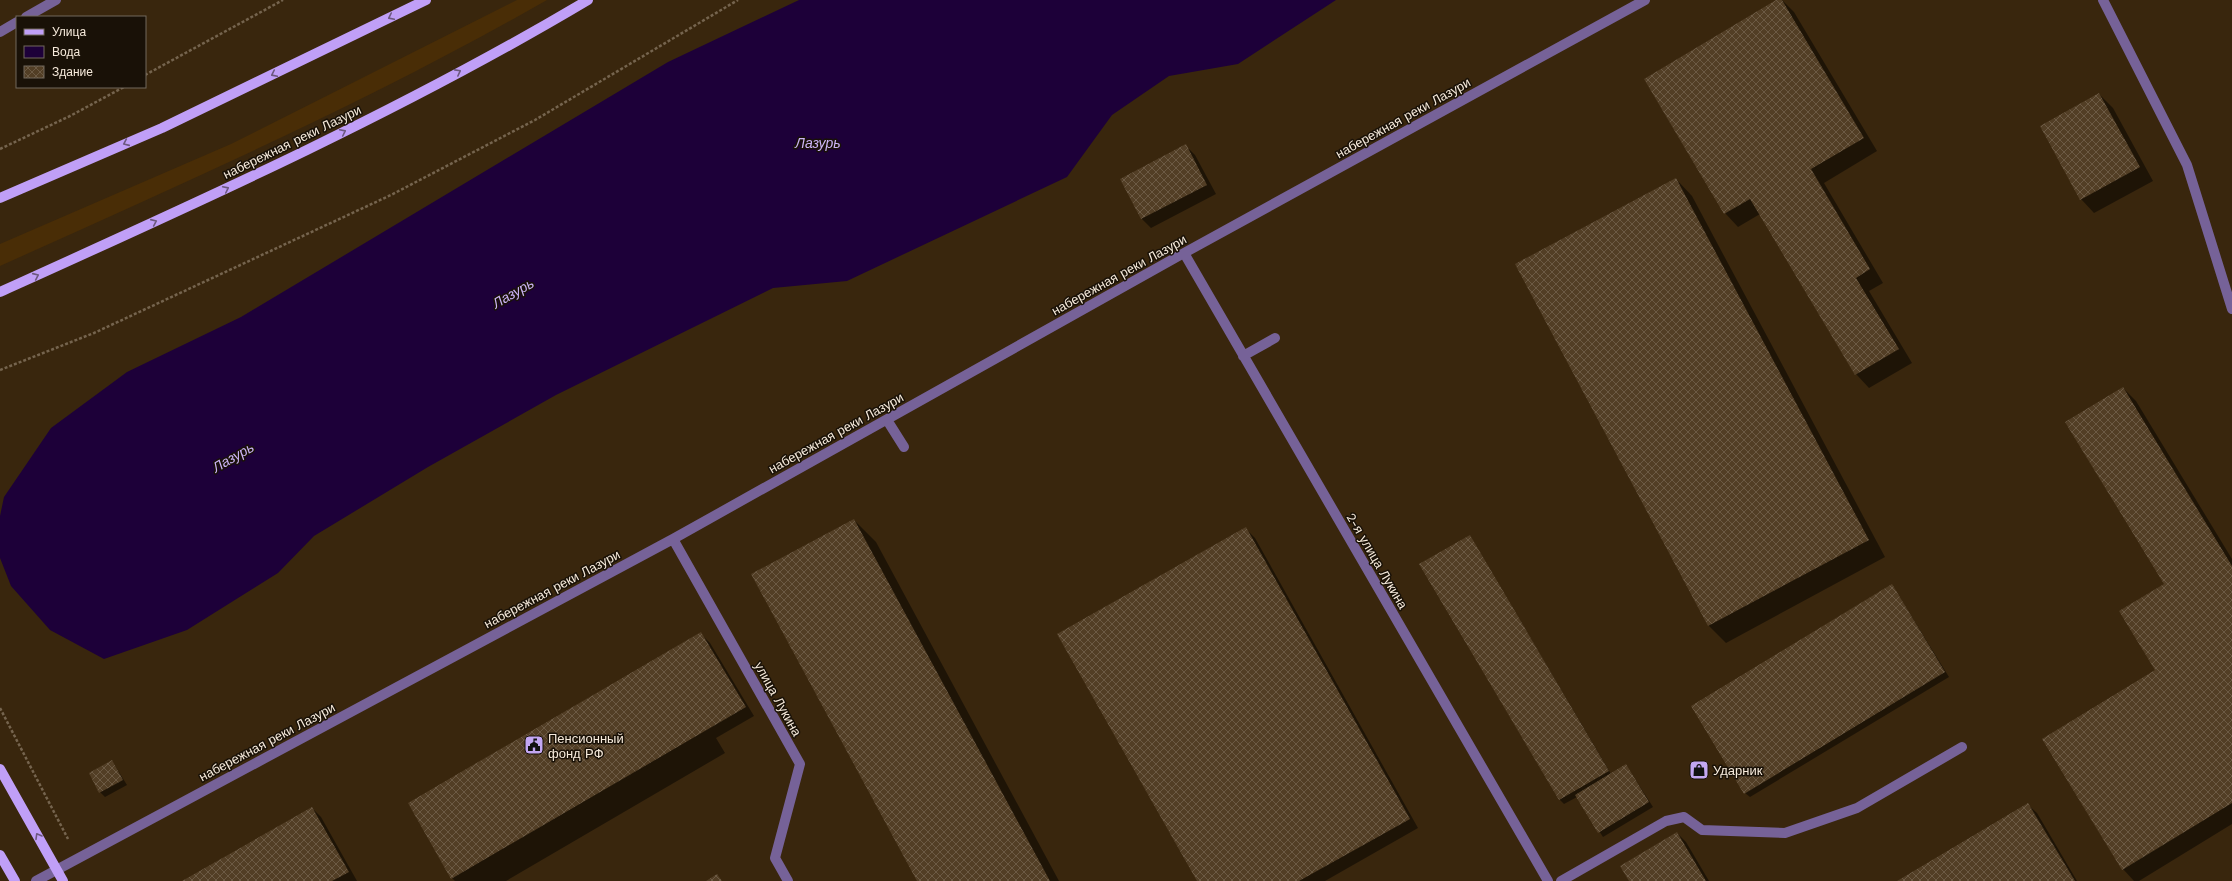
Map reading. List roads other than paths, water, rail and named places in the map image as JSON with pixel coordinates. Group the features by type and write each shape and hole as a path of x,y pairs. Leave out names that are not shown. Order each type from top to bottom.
{"main road":[{"path":"0,198 162,128 426,0"},
{"name":"набережная реки Лазури","path":"0,292 191,206 388,110 588,0"},
{"path":"0,770 63,881"},
{"path":"0,855 15,881"}],"street":[{"path":"28,16 56,0"},
{"name":"набережная реки Лазури","path":"36,881 673,539 1184,254 1646,0"},
{"path":"2103,0 2187,165 2232,309"},
{"path":"0,32 16,23"},
{"name":"2-я улица Лукина","path":"1184,254 1548,881"},
{"path":"1243,356 1275,338"},
{"path":"887,420 904,447"},
{"name":"улица Лукина","path":"673,539 800,764 775,858 788,881"},
{"path":"1561,881 1666,821 1684,817 1702,830 1785,833 1857,808 1962,747"}],"water":[{"name":"Лазурь","path":"799,0 1336,0 1238,64 1169,76 1112,115 1067,177 847,281 773,288 556,395 428,467 314,536 278,573 187,630 104,659 50,630 11,586 0,558 0,516 4,497 51,428 127,372 241,317 668,62"}],"place":[{"name":"Пенсионный фонд РФ","path":"534,745"},
{"name":"Ударник","path":"1699,770"}]}
